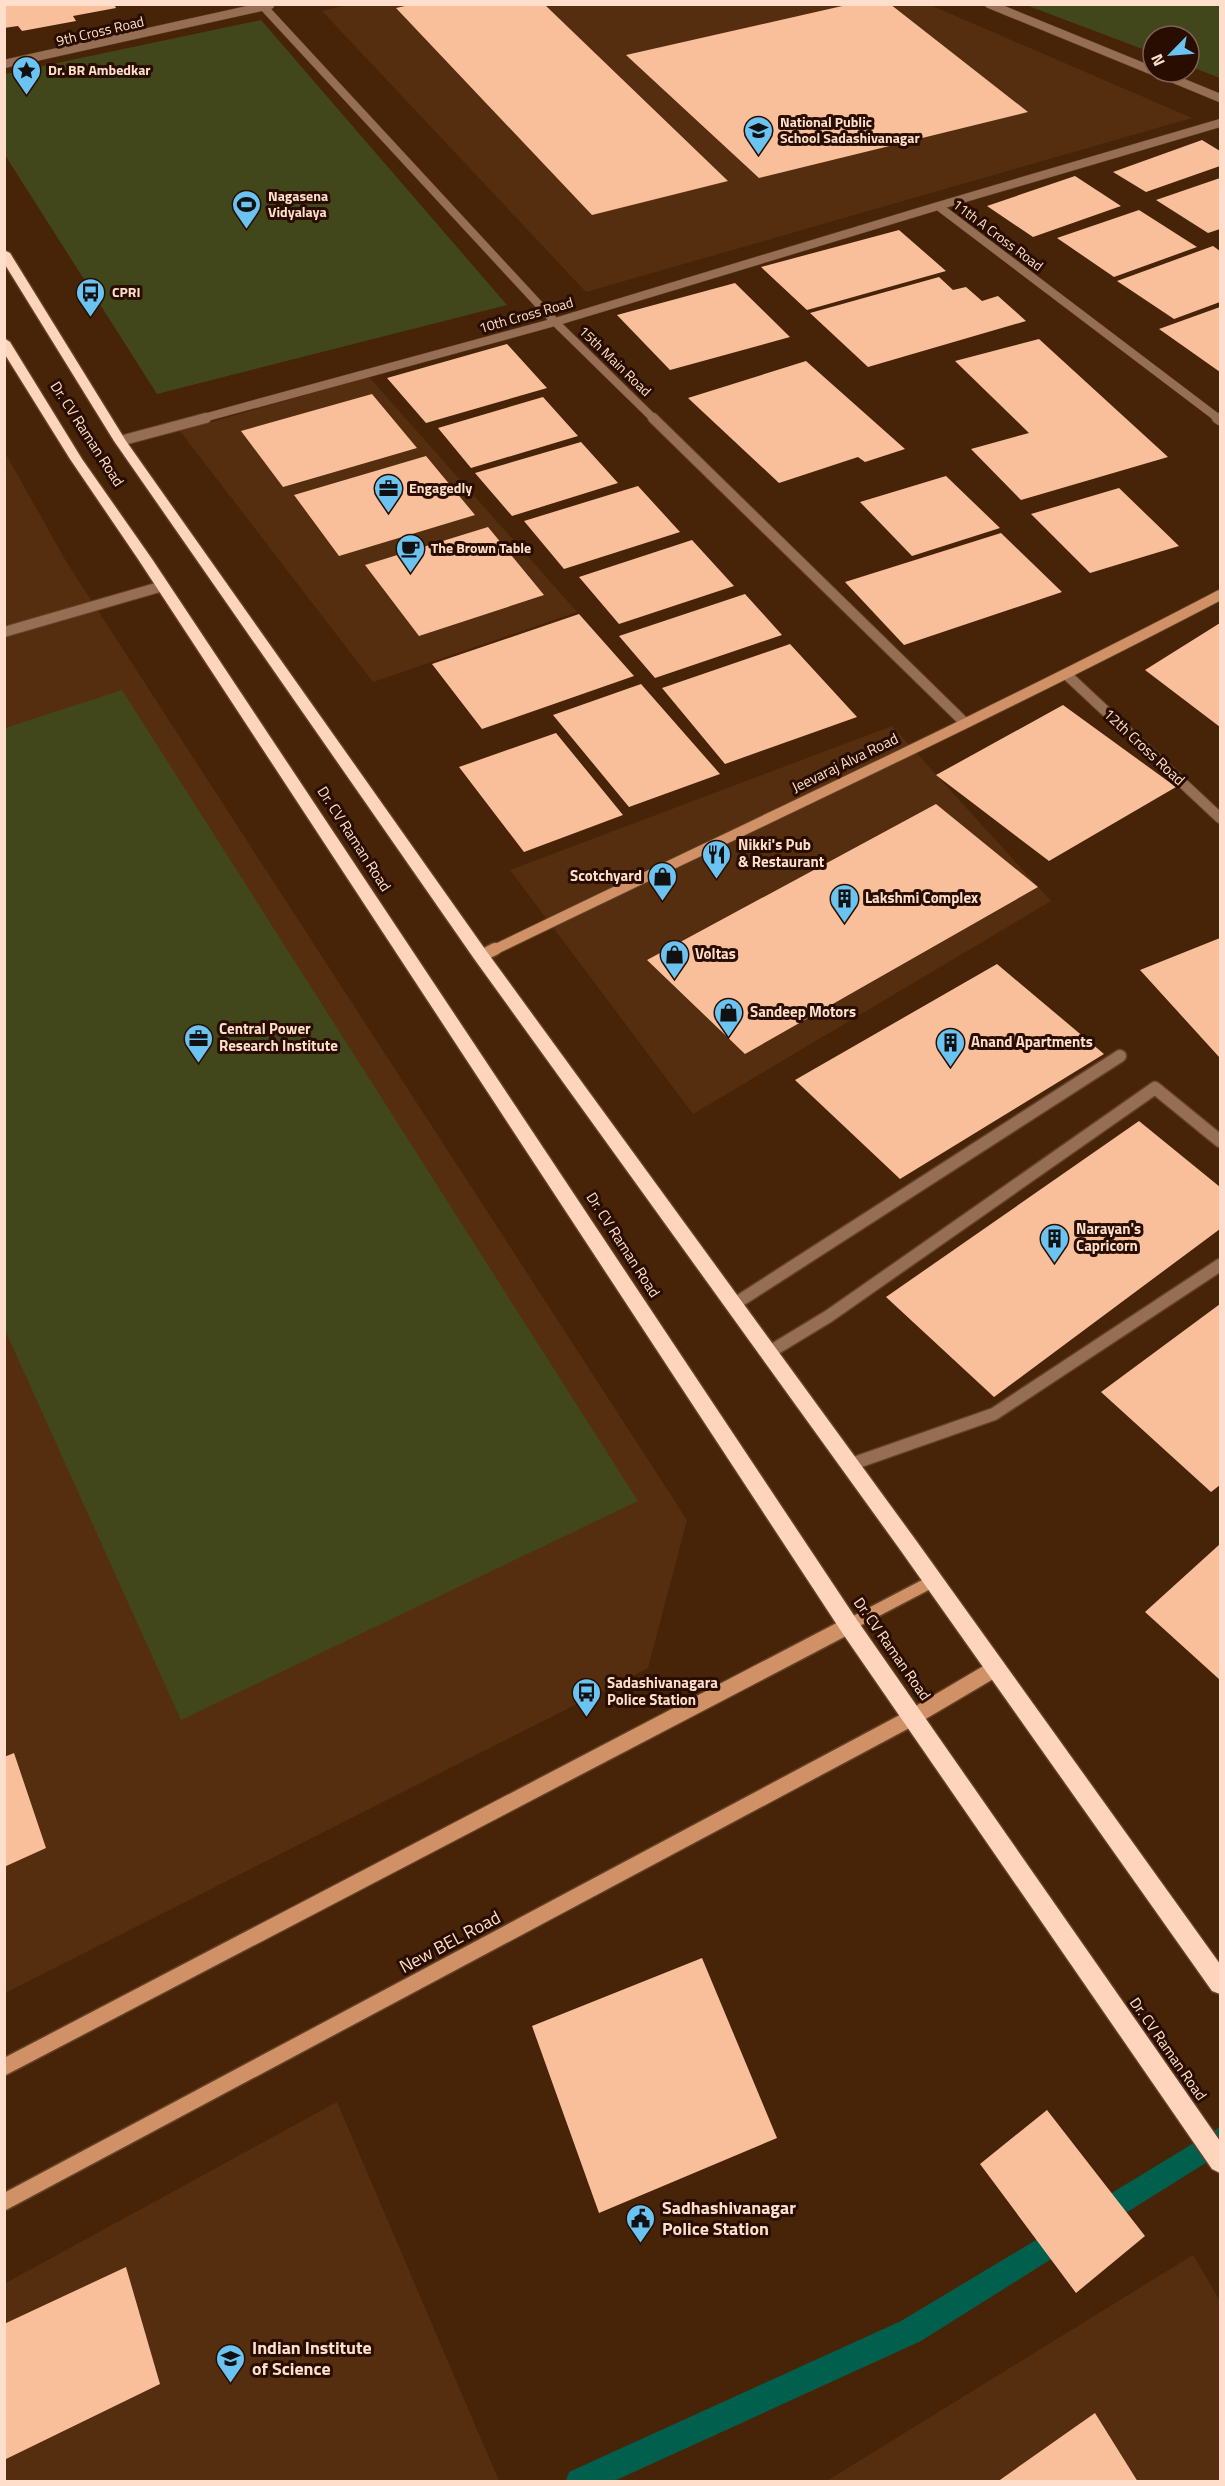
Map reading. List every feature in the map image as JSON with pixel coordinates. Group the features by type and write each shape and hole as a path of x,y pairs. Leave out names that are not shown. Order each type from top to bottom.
{"highway":[{"name":"Dr. CV Raman Road","path":"4,253 120,441 481,956 1219,1976"},
{"name":"Dr. CV Raman Road","path":"4,342 76,459 163,586 850,1627 1221,2161"}],"main road":[{"name":"Jeevaraj Alva Road","path":"481,956 964,722 1067,675 1221,595"},
{"path":"4,2067 850,1627 933,1581"},
{"name":"New BEL Road","path":"4,2202 913,1717 996,1668"}],"street":[{"path":"989,4 1141,65"},
{"name":"9th Cross Road","path":"4,64 265,5"},
{"name":"15th Main Road","path":"265,5 555,322 964,722"},
{"path":"1187,84 1221,98"},
{"name":"11th A Cross Road","path":"938,206 1221,123"},
{"name":"10th Cross Road","path":"120,441 555,322 938,206"},
{"name":"11th A Cross Road","path":"938,206 1221,420"},
{"path":"4,632 163,586"},
{"name":"12th Cross Road","path":"1067,675 1221,818"},
{"path":"733,1305 1120,1056"},
{"path":"768,1353 829,1316 1155,1088 1221,1142"},
{"path":"849,1465 994,1414 1221,1265"}],"shaded area":[{"name":"National Public School Sadashivanagar","path":"352,4 930,5 1192,118 586,292 322,11"},
{"path":"369,377 577,612 373,682 180,431"},
{"name":"Central Power Research Institute","path":"4,451 67,563 687,1520 648,1668 5,1993"},
{"path":"892,726 1051,901 693,1114 510,870"},
{"name":"Indian Institute of Science","path":"337,2102 499,2481 5,2481 4,2284"},
{"path":"1193,2255 1220,2301 1220,2481 825,2482"}],"green space":[{"path":"1026,5 1220,5 1220,78 1201,71 1201,24 1141,24 1141,48"},
{"name":"Nagasena Vidyalaya","path":"261,20 507,305 157,394 5,155 5,74"},
{"name":"Central Power Research Institute","path":"122,690 638,1501 181,1720 5,1330 5,728"}],"building":[{"path":"4,4 114,4 116,8 73,16 76,21 22,31 18,26 4,28"},
{"path":"414,4 544,4 728,181 592,215 396,8"},
{"path":"851,4 890,4 1028,112 759,178 626,55"},
{"path":"1202,140 1220,151 1220,166 1146,192 1113,172"},
{"path":"1075,176 1121,206 1033,237 987,206"},
{"path":"1220,178 1220,229 1208,233 1156,200"},
{"path":"1139,210 1197,247 1114,277 1057,238"},
{"path":"899,230 946,271 807,310 761,267"},
{"path":"1213,246 1220,251 1220,302 1174,319 1117,281"},
{"path":"939,277 953,290 966,287 982,301 998,296 1026,321 868,367 810,313"},
{"path":"735,283 790,337 670,370 617,315"},
{"path":"1220,307 1220,372 1159,329"},
{"path":"1039,339 1168,457 1021,500 971,449 1029,433 955,361"},
{"path":"507,344 547,388 426,423 387,378"},
{"path":"806,361 905,449 865,462 858,457 779,483 688,398"},
{"path":"372,394 417,448 283,487 241,431"},
{"path":"543,397 578,436 471,468 438,428"},
{"path":"581,442 618,483 512,516 475,473"},
{"path":"426,456 475,515 339,556 294,495"},
{"path":"946,476 1000,528 912,556 860,502"},
{"path":"638,486 680,532 564,569 524,521"},
{"path":"1119,488 1179,546 1090,573 1031,514"},
{"path":"488,527 544,595 419,636 365,565"},
{"path":"1001,533 1062,592 904,645 845,582"},
{"path":"692,540 734,586 619,624 579,577"},
{"path":"745,594 782,635 655,678 619,636"},
{"path":"579,614 634,676 482,729 432,664"},
{"path":"1220,623 1220,727 1145,670"},
{"path":"790,644 857,717 725,764 662,688"},
{"path":"641,684 720,774 629,807 553,715"},
{"path":"1063,705 1176,787 1049,861 936,775"},
{"path":"556,733 623,815 524,852 459,767"},
{"name":"Lakshmi Complex","path":"936,804 1038,887 745,1054 647,960"},
{"path":"1220,938 1220,1058 1140,970"},
{"name":"Anand Apartments","path":"997,964 1104,1054 900,1179 795,1080"},
{"name":"Narayan's Capricorn","path":"1139,1121 1220,1187 1220,1229 994,1397 886,1297"},
{"path":"1220,1304 1220,1485 1211,1492 1101,1392"},
{"path":"1220,1544 1220,1680 1145,1612"},
{"path":"14,1753 46,1848 4,1867 4,1757"},
{"path":"702,1958 777,2138 599,2213 532,2026"},
{"path":"1047,2110 1145,2236 1076,2293 980,2164"},
{"path":"126,2267 160,2384 4,2460 4,2324"},
{"path":"1095,2413 1138,2482 997,2482"}],"waterway":[{"path":"1096,2217 1220,2140"},
{"path":"579,2482 911,2331 1066,2235"}],"place":[{"name":"Dr. BR Ambedkar","path":"27,96"},
{"name":"National Public School Sadashivanagar","path":"759,156"},
{"name":"Nagasena Vidyalaya","path":"247,230"},
{"name":"CPRI","path":"91,318"},
{"name":"Engagedly","path":"388,514"},
{"name":"The Brown Table","path":"410,574"},
{"name":"Nikki's Pub & Restaurant","path":"717,880"},
{"name":"Scotchyard","path":"663,902"},
{"name":"Lakshmi Complex","path":"844,924"},
{"name":"Voltas","path":"674,980"},
{"name":"Sandeep Motors","path":"729,1038"},
{"name":"Central Power Research Institute","path":"198,1064"},
{"name":"Anand Apartments","path":"950,1068"},
{"name":"Narayan's Capricorn","path":"1055,1264"},
{"name":"Sadashivanagara Police Station","path":"586,1718"},
{"name":"Sadhashivanagar Police Station","path":"641,2244"},
{"name":"Indian Institute of Science","path":"231,2384"}]}
